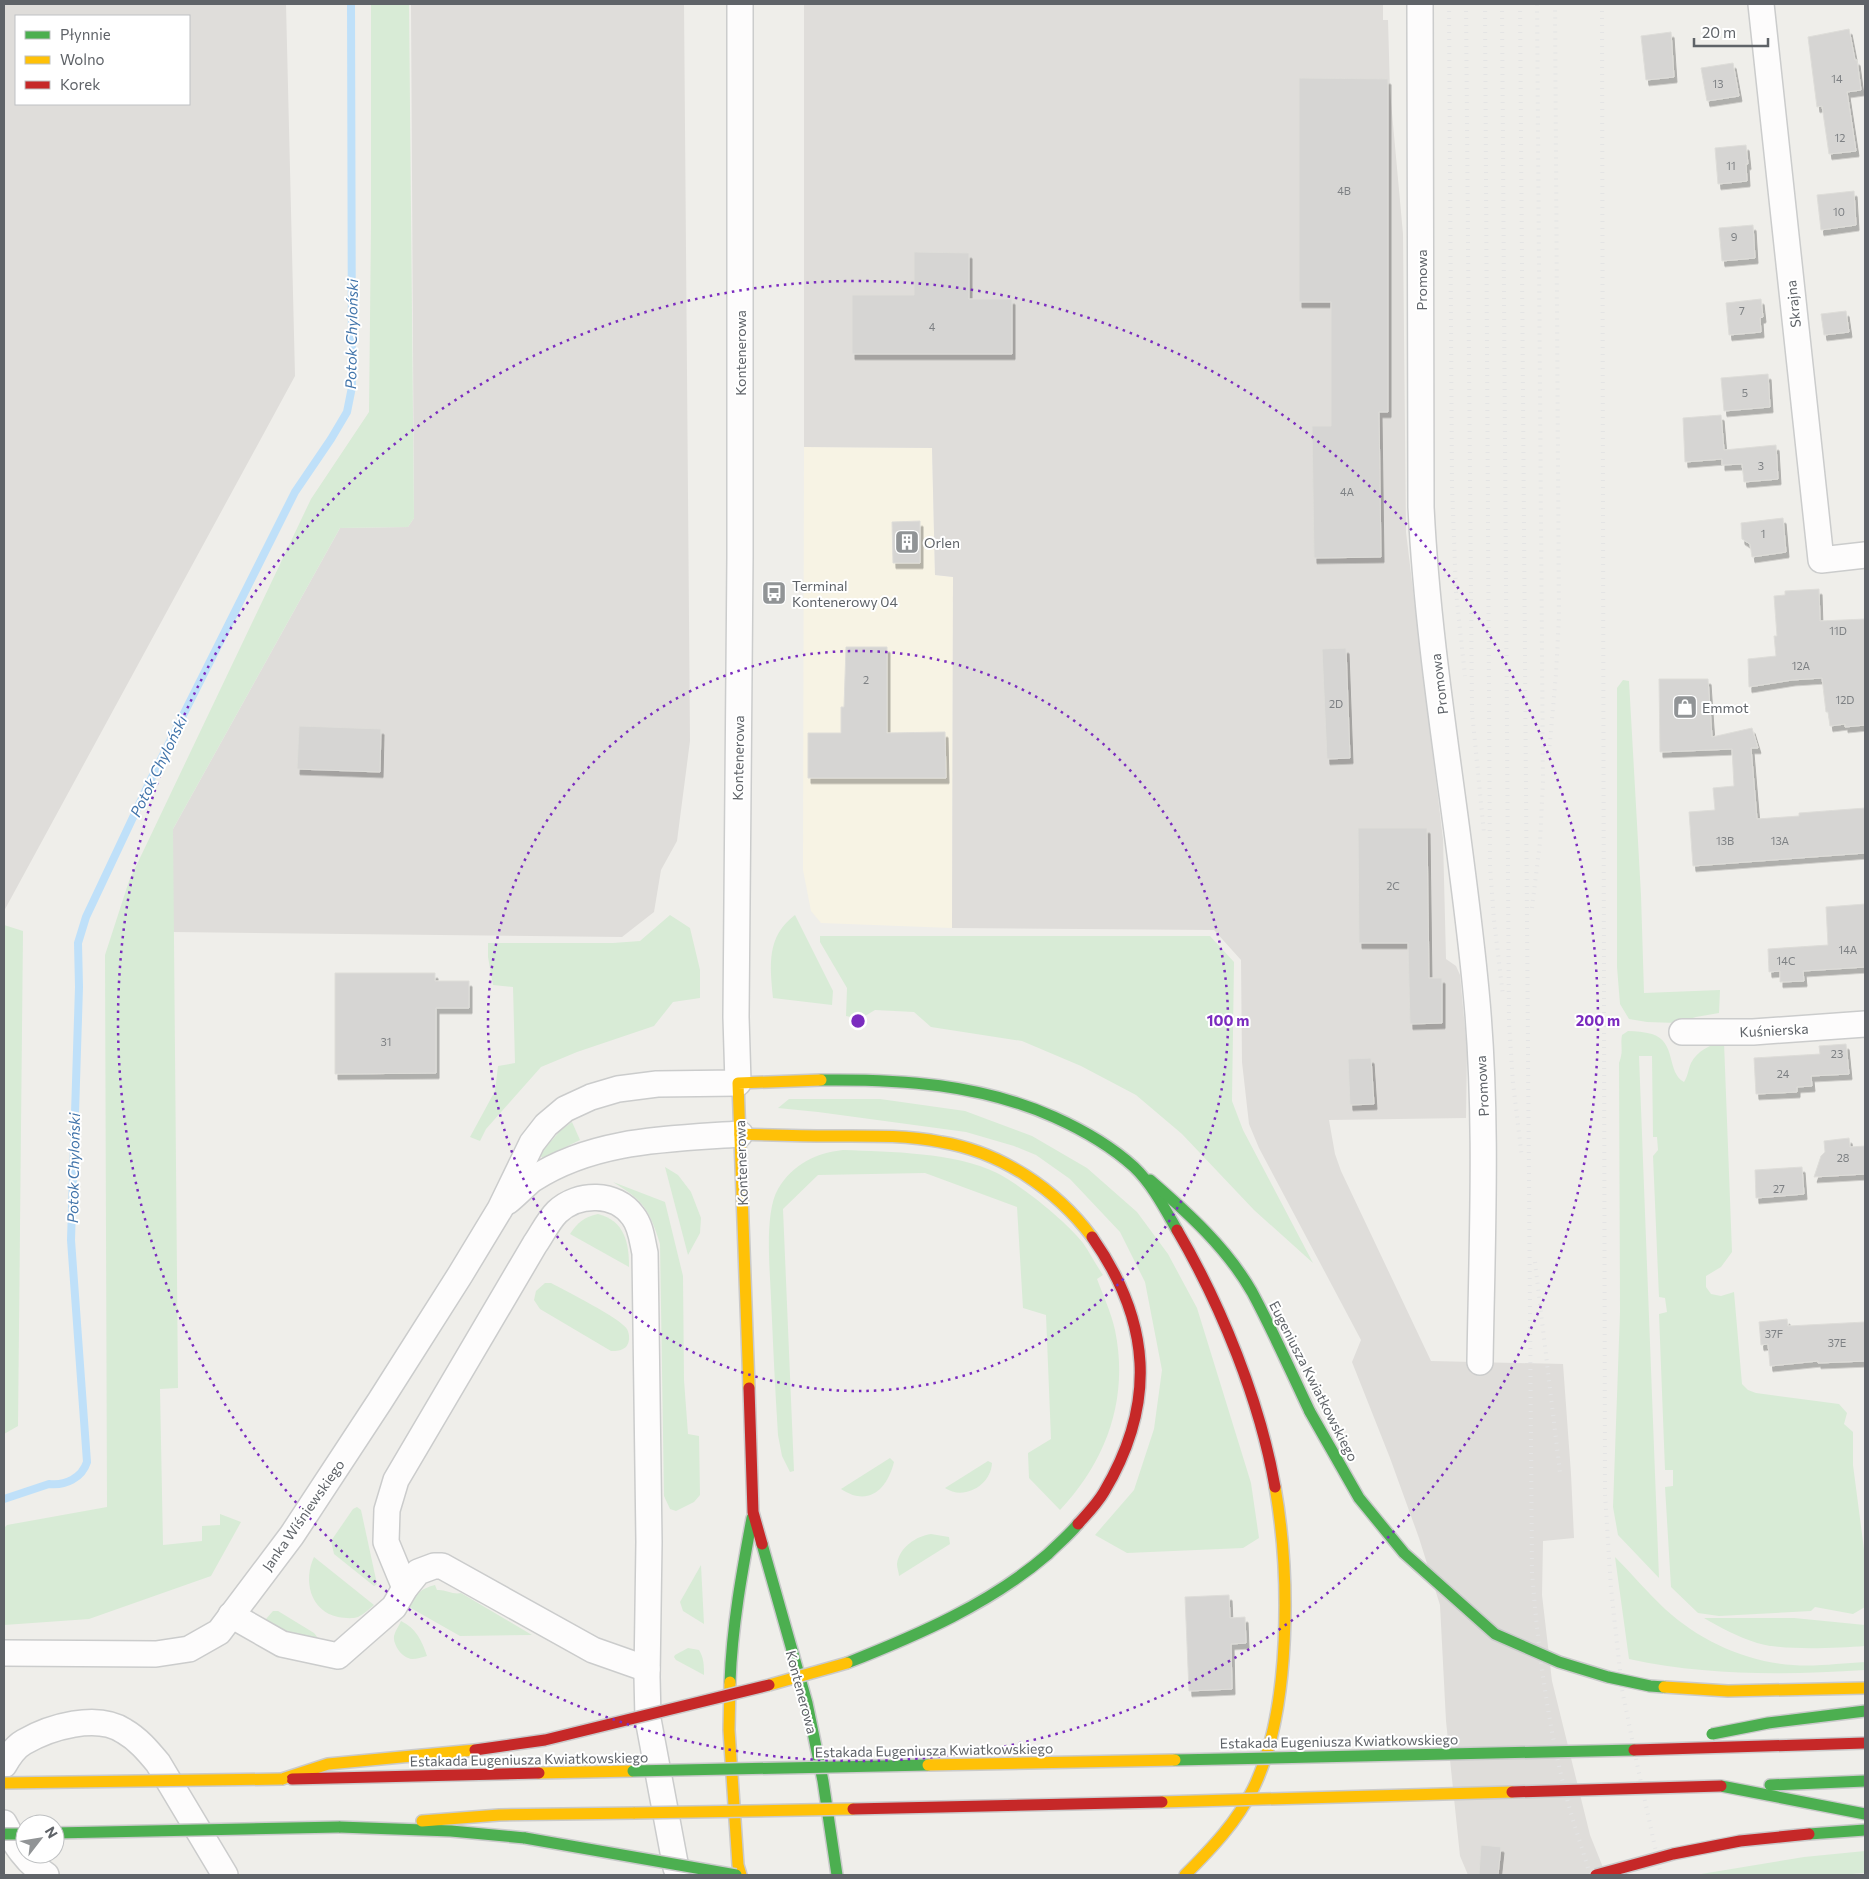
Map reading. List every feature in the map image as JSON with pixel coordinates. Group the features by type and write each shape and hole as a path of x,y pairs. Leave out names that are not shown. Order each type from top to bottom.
{"main road":[{"name":"Eugeniusza Kwiatkowskiego","path":"738,1083 859,1078 908,1080 975,1089 1031,1107 1083,1131 1138,1170 1194,1218 1226,1256 1251,1291 1310,1412 1359,1498 1404,1553 1447,1594 1495,1634 1559,1662 1608,1677 1650,1686 1728,1691 1865,1688"},
{"name":"Kontenerowa","path":"738,1083 754,1512 739,1589 731,1664 728,1730 738,1865 741,1875"},
{"path":"282,1779 328,1764 475,1750 545,1740 749,1690 847,1663 890,1647 976,1606 1028,1570 1064,1539 1092,1511 1114,1476 1128,1448 1137,1417 1141,1379 1141,1343 1130,1301 1112,1265 1078,1218 1045,1188 1014,1167 973,1150 932,1140 871,1135 740,1134"},
{"path":"1138,1170 1177,1227 1207,1283 1240,1363 1274,1481 1283,1540 1285,1622 1279,1698 1272,1736 1259,1777 1238,1815 1211,1849 1185,1875"},
{"name":"Kontenerowa","path":"754,1512 807,1703 823,1781 837,1875"},
{"path":"1629,1750 1768,1723 1865,1710"},
{"name":"Estakada Eugeniusza Kwiatkowskiego","path":"4,1783 282,1779 1629,1750 1865,1742"},
{"path":"65,1833 339,1827 499,1815 1121,1803 1865,1781"},
{"path":"1721,1786 1865,1814"},
{"path":"339,1827 451,1831 525,1838 736,1875"},
{"path":"1596,1875 1673,1854 1740,1841 1865,1830"}],"street":[{"name":"Kontenerowa","path":"738,1083 736,1017 740,547 740,4"},
{"name":"Promowa","path":"1420,4 1421,516 1434,646 1476,991 1484,1103 1480,1362"},
{"name":"Skrajna","path":"1760,4 1821,560 1865,555"},
{"name":"Kuśnierska","path":"1682,1032 1754,1032 1865,1024"},
{"name":"Janka Wiśniewskiego","path":"4,1653 156,1654 189,1649 219,1632 292,1535 391,1384 500,1209 532,1143 546,1125 565,1110 591,1097 618,1089 657,1084 738,1083"},
{"name":"Janka Wiśniewskiego","path":"500,1209 532,1180 560,1164 612,1146 658,1139 740,1134"},
{"path":"405,1588 386,1542 387,1510 396,1480 530,1252 556,1213 566,1204 579,1199 604,1198 620,1202 633,1216 640,1231 645,1253 649,1542 648,1719 676,1868 680,1875"},
{"path":"232,1615 282,1644 338,1656 394,1607 405,1588 418,1572 434,1566 442,1566 593,1650 647,1669"},
{"path":"4,1765 23,1742 50,1730 96,1722 123,1730 145,1748 158,1763 225,1875"},
{"path":"4,1823 16,1845 32,1866 46,1875"}],"shaded area":[{"path":"4,4 286,4 295,376 4,911"},
{"path":"411,4 684,4 690,741 677,841 661,870 654,912 622,937 173,932 173,829 340,528 408,527 414,518"},
{"path":"804,4 1383,4 1383,20 1388,20 1390,91 1403,234 1406,532 1443,839 1446,959 1456,966 1460,975 1467,1050 1466,1118 1329,1120 1335,1154 1341,1171 1431,1361 1563,1364 1574,1538 1543,1541 1542,1595 1552,1681 1590,1835 1606,1875 1468,1875 1460,1856 1446,1721 1440,1605 1419,1538 1352,1362 1361,1340 1259,1148 1249,1124 1242,1062 1241,960 1214,930 952,928 953,577 935,575 932,448 804,447"},
{"path":"804,447 932,448 935,575 953,577 952,928 821,923 811,911 803,870"}],"green space":[{"path":"371,4 409,4 414,518 408,527 340,528 173,829 178,1388 160,1389 163,1545 202,1541 202,1526 220,1525 220,1514 241,1522 211,1576 89,1619 4,1625 4,1528 7,1525 107,1507 105,955 129,881 311,499 369,412"},
{"path":"1623,680 1629,681 1641,895 1644,993 1720,990 1719,1013 1677,1023 1629,1019 1620,1004 1617,967 1617,688"},
{"path":"670,915 690,928 700,970 700,998 673,1002 654,1026 577,1052 541,1067 486,1129 480,1141 470,1137 495,1091 498,1066 515,1063 513,987 493,985 488,957 488,943 613,943 640,941"},
{"path":"795,915 833,991 832,1005 773,998 772,952 779,933"},
{"path":"4,925 23,931 18,1426 4,1434"},
{"path":"820,936 1210,936 1234,962 1232,1101 1243,1130 1313,1263 1254,1210 1182,1134 1136,1095 1081,1066 1022,1041 931,1027 914,1012 875,1010 860,1019 846,1016 847,988 820,942"},
{"path":"1628,1031 1649,1033 1660,1038 1665,1043 1678,1077 1684,1082 1691,1063 1697,1055 1709,1046 1724,1042 1732,1252 1721,1267 1706,1276 1706,1287 1711,1294 1721,1296 1734,1292 1742,1384 1748,1390 1756,1393 1839,1404 1847,1413 1844,1424 1853,1432 1853,1465 1865,1557 1865,1607 1853,1614 1815,1607 1811,1611 1719,1616 1698,1613 1671,1587 1665,1487 1673,1486 1673,1470 1665,1470 1659,1314 1667,1312 1665,1298 1659,1297 1653,1156 1658,1150 1657,1137 1653,1137 1652,1056 1639,1056 1659,1578 1618,1535 1613,1507 1620,1312 1619,1063 1622,1035"},
{"path":"789,1099 880,1099 965,1111 1032,1136 1087,1168 1137,1212 1168,1254 1197,1308 1251,1483 1259,1538 1243,1548 1127,1553 1095,1535 1134,1490 1154,1429 1162,1370 1145,1282 1120,1232 1070,1179 1036,1155 1014,1146 966,1132 778,1108"},
{"path":"572,1122 580,1140 543,1158 539,1155 560,1131"},
{"path":"843,1150 922,1154 962,1161 997,1173 1030,1195 1066,1224 1083,1243 1103,1275 1097,1279 1113,1323 1119,1355 1119,1380 1116,1404 1102,1449 1076,1491 1060,1510 1029,1478 1028,1453 1051,1439 1046,1315 1023,1308 1017,1207 925,1173 818,1175 783,1209 794,1471 790,1472 782,1456 778,1435 769,1258 771,1212 778,1189 798,1166 815,1157"},
{"path":"665,1167 678,1175 691,1192 701,1218 700,1233 688,1255"},
{"path":"613,1182 665,1202 683,1276 684,1380 688,1434 699,1436 700,1495 694,1502 676,1511 670,1509 664,1496 660,1244 644,1207 632,1195"},
{"path":"598,1214 614,1222 624,1234 628,1250 629,1267 570,1234 582,1221"},
{"path":"545,1283 551,1283 580,1298 622,1324 627,1329 629,1336 626,1347 611,1351 540,1309 534,1300 536,1291"},
{"path":"890,1458 894,1462 891,1472 887,1481 875,1493 868,1496 860,1496 841,1489"},
{"path":"988,1461 992,1463 987,1478 975,1489 960,1493 952,1492 945,1488"},
{"path":"357,1507 361,1510 377,1584 374,1586 334,1554 331,1541 353,1509"},
{"path":"931,1534 949,1537 950,1544 899,1576 897,1564 901,1553 914,1540"},
{"path":"314,1557 374,1605 356,1618 338,1617 328,1614 315,1601 309,1585 309,1575"},
{"path":"1615,1557 1665,1609 1693,1631 1724,1648 1758,1659 1793,1665 1865,1662 1865,1670 1747,1673 1688,1669 1629,1659"},
{"path":"701,1565 704,1624 683,1611 680,1602"},
{"path":"435,1585 437,1590 461,1593 532,1635 460,1636 409,1607 419,1592"},
{"path":"273,1611 278,1611 314,1633 318,1638 318,1642 315,1643 268,1626 266,1619"},
{"path":"1704,1618 1794,1618 1865,1625 1865,1646 1810,1648 1768,1646 1736,1635"},
{"path":"401,1621 411,1627 418,1635 427,1656 412,1659 405,1656 399,1650 394,1636"},
{"path":"688,1648 699,1650 703,1659 704,1675 676,1660 674,1657"},
{"path":"1865,1851 1865,1873 1839,1875 1695,1875 1804,1857"}],"building":[{"path":"1849,29 1855,60 1857,60 1861,90 1847,92 1856,151 1829,154 1822,106 1817,107 1808,37"},
{"path":"1671,32 1674,77 1646,80 1641,36"},
{"path":"1733,63 1739,96 1707,101 1701,68"},
{"path":"1299,78 1388,79 1388,412 1379,412 1381,557 1314,558 1312,426 1331,426 1331,302 1299,302"},
{"path":"1746,145 1747,181 1718,184 1715,148"},
{"path":"1854,191 1856,225 1821,230 1817,195"},
{"path":"1753,225 1755,258 1722,261 1719,228"},
{"path":"914,252 969,253 969,299 1012,299 1012,354 852,354 852,295 914,295"},
{"path":"1761,299 1763,317 1760,318 1761,332 1729,335 1726,303"},
{"path":"1846,311 1849,332 1824,335 1821,314"},
{"path":"1768,374 1770,407 1724,411 1721,378"},
{"path":"1721,415 1724,450 1776,445 1778,479 1744,482 1742,464 1722,465 1722,459 1685,462 1683,418"},
{"path":"1783,518 1786,552 1752,557 1750,544 1742,539 1741,523"},
{"name":"Orlen","path":"920,521 920,563 893,563 892,522"},
{"path":"1819,589 1820,621 1865,619 1865,725 1845,727 1845,724 1830,726 1828,712 1826,712 1822,678 1792,680 1749,687 1748,659 1776,656 1774,636 1777,636 1774,596 1785,595 1785,591"},
{"path":"846,647 887,647 887,733 945,732 946,778 808,778 808,733 841,733 841,707 844,707"},
{"path":"1346,648 1350,758 1327,759 1322,649"},
{"path":"1659,679 1708,679 1712,737 1752,728 1758,748 1751,748 1757,819 1799,816 1799,813 1865,808 1865,853 1693,866 1689,812 1715,810 1713,788 1734,786 1732,749 1660,752"},
{"path":"299,726 381,729 380,772 297,769"},
{"path":"1358,828 1427,828 1429,978 1442,978 1442,1023 1410,1024 1408,943 1359,943"},
{"path":"1865,904 1865,967 1803,971 1804,981 1780,982 1780,971 1769,972 1768,949 1828,945 1826,907"},
{"path":"335,973 435,973 435,981 469,981 469,1008 436,1008 436,1073 335,1074"},
{"path":"1846,1044 1849,1074 1811,1076 1812,1086 1797,1087 1797,1092 1756,1094 1754,1058 1820,1054 1819,1046"},
{"path":"1371,1058 1374,1104 1350,1105 1348,1059"},
{"path":"1849,1138 1850,1147 1865,1146 1865,1174 1814,1177 1821,1156 1825,1152 1824,1141"},
{"path":"1802,1167 1804,1194 1756,1198 1755,1170"},
{"path":"1787,1319 1788,1326 1865,1322 1865,1361 1818,1363 1818,1361 1770,1366 1768,1344 1761,1345 1759,1322"},
{"path":"1229,1595 1230,1618 1245,1617 1246,1643 1231,1644 1232,1689 1189,1691 1185,1597"},
{"path":"1481,1845 1501,1847 1498,1875 1479,1875"}],"waterway":[{"name":"Potok Chyloński","path":"4,1499 49,1484 61,1484 72,1480 85,1468 87,1462 71,1240 79,987 78,943 86,917 152,777 295,492 347,412 352,387 351,4"}],"railway":[{"path":"1449,4 1452,486 1456,592 1465,676"},
{"path":"1466,4 1472,712 1484,833"},
{"path":"1485,4 1490,867 1503,996"},
{"path":"1502,4 1509,1023 1513,1083 1522,1158"},
{"path":"1520,4 1532,1573 1540,1656 1553,1737 1568,1802 1590,1875"},
{"path":"1532,908 1540,842 1543,781 1537,4"},
{"path":"1549,753 1559,617 1555,4"},
{"path":"1602,4 1605,1495 1611,1588 1622,1689 1661,1875"},
{"path":"1535,1262 1560,1473"}],"traffic: fast":[{"path":"821,1080 881,1081 940,1086 998,1097 1054,1117 1096,1139 1134,1167 1163,1205 1177,1230"},
{"path":"1150,1180 1206,1232 1242,1276 1252,1292 1310,1412"},
{"path":"1310,1412 1359,1498 1404,1553 1495,1634 1559,1662 1608,1677 1664,1687"},
{"path":"730,1682 735,1620 752,1518"},
{"path":"847,1663 927,1629 978,1603 1026,1572 1048,1554 1078,1524"},
{"path":"762,1544 807,1703 823,1781 837,1875"},
{"path":"1712,1734 1768,1723 1865,1711"},
{"path":"1175,1760 1634,1750"},
{"path":"633,1771 928,1765"},
{"path":"1770,1785 1865,1781"},
{"path":"1721,1786 1865,1814"},
{"path":"339,1827 451,1831 525,1838"},
{"path":"65,1833 339,1827"},
{"path":"1809,1834 1865,1830"},
{"path":"4,1834 15,1834"},
{"path":"525,1838 736,1875"}],"traffic: slow":[{"path":"749,1388 738,1083 821,1080"},
{"path":"740,1134 900,1137 963,1147 985,1154 1026,1175 1062,1203 1092,1237"},
{"path":"1185,1875 1223,1835 1247,1801 1266,1757 1275,1720 1281,1681 1285,1599 1280,1521 1275,1487"},
{"path":"769,1685 847,1663"},
{"path":"730,1682 729,1730 738,1865 741,1875"},
{"path":"1664,1687 1728,1691 1865,1688"},
{"path":"282,1779 328,1764 475,1750"},
{"path":"928,1765 1175,1760"},
{"path":"539,1773 633,1771"},
{"path":"4,1783 282,1779"},
{"path":"1162,1802 1512,1792"},
{"path":"635,1813 853,1809"},
{"path":"422,1821 499,1815 635,1813"}],"traffic: jam":[{"path":"1177,1230 1209,1290 1237,1354 1260,1421 1275,1487"},
{"path":"1078,1524 1101,1496 1121,1459 1133,1426 1139,1394 1140,1363 1136,1331 1126,1300 1112,1268 1092,1237"},
{"path":"749,1388 753,1512 762,1544"},
{"path":"475,1750 545,1740 769,1685"},
{"path":"1634,1750 1865,1743"},
{"path":"292,1779 539,1773"},
{"path":"1512,1792 1721,1786"},
{"path":"853,1809 1162,1802"},
{"path":"1596,1875 1673,1854 1740,1841 1809,1834"}],"place":[{"name":"Orlen","path":"907,542"},
{"name":"Terminal Kontenerowy 04","path":"774,593"},
{"name":"Emmot","path":"1685,707"}]}
